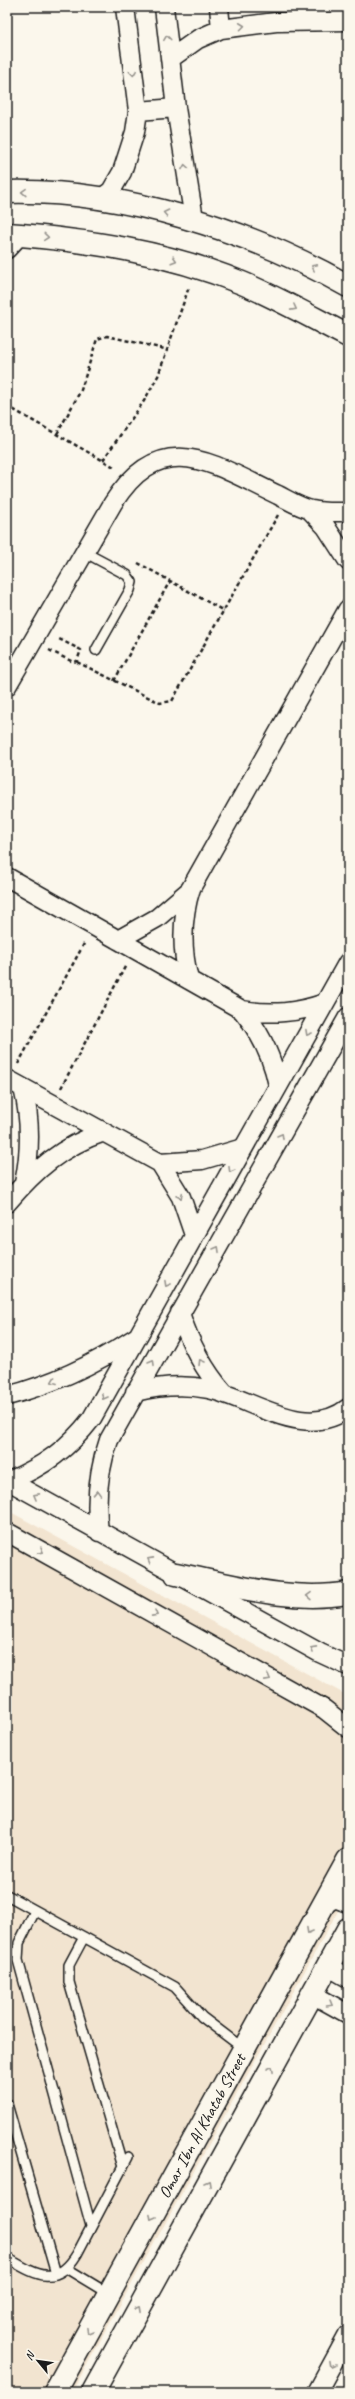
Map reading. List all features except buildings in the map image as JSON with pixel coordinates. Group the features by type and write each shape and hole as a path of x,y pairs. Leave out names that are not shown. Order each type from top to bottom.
{"street":[{"path":"100,199 111,191 122,172 132,146 138,111 125,7"},
{"path":"164,7 176,108 194,219"},
{"path":"219,7 221,28"},
{"path":"170,59 198,39 221,28 276,22 348,21"},
{"path":"138,111 176,108"},
{"path":"7,192 74,195 194,219 313,266 348,286"},
{"path":"11,239 71,239 121,248 196,266 269,295 348,336"},
{"path":"7,686 113,503 132,476 158,461 188,457 207,461 310,510 348,512"},
{"path":"310,510 326,528 348,561"},
{"path":"189,980 183,947 182,930 191,888 348,609"},
{"path":"7,877 242,1010 263,1014 284,1014 305,1010 325,1003"},
{"path":"118,940 157,918 191,888"},
{"path":"8,1481 47,1462 79,1435 92,1418 348,962"},
{"path":"242,1010 256,1027 266,1045 274,1065 278,1085"},
{"path":"99,1532 97,1485 101,1462 109,1440 348,1017"},
{"path":"13,1083 160,1163 181,1197 194,1235"},
{"path":"13,1083 30,1135 24,1183"},
{"path":"7,1203 24,1183 52,1157 68,1146 104,1132"},
{"path":"160,1163 202,1160 243,1148"},
{"path":"180,1313 190,1341 200,1362 224,1393"},
{"path":"7,1396 68,1376 104,1358 137,1336"},
{"path":"135,1392 178,1385 224,1393 254,1406 307,1421 326,1419 348,1408"},
{"path":"8,1481 176,1574 348,1666"},
{"path":"7,1532 324,1709 348,1728"},
{"path":"176,1574 275,1594 311,1596 348,1593"},
{"name":"Omar Ibn Al Khatab Street","path":"55,2392 348,1860"},
{"path":"326,1901 335,1896 348,1901"},
{"name":"Omar Ibn Al Khatab Street","path":"93,2392 348,1929"},
{"path":"327,1966 348,1978"},
{"path":"312,1994 348,2014"},
{"path":"164,2194 193,2210"},
{"path":"317,2392 348,2335"}],"lane":[{"path":"84,552 127,575 132,582 130,590 96,650"},
{"path":"7,1895 175,1988 202,2017 244,2049"},
{"path":"35,1911 19,1943 18,1960 92,2226"},
{"path":"84,1937 69,1965 69,1982 123,2167"},
{"path":"7,2104 56,2274"},
{"path":"7,2258 37,2275 56,2274 66,2268 72,2262 128,2157"},
{"path":"66,2268 109,2294"}],"path":[{"path":"103,460 144,401 169,350 196,266"},
{"path":"57,434 81,390 97,339 107,336 169,350"},
{"path":"7,406 132,476"},
{"path":"36,636 76,662 160,703 172,701 287,499"},
{"path":"131,560 224,611"},
{"path":"114,681 170,581"},
{"path":"36,636 82,650 76,662"},
{"path":"13,1083 94,926"},
{"path":"52,1104 135,949"}],"shaded area":[{"path":"7,1510 348,1696 348,1893 72,2392 7,2392"}]}
